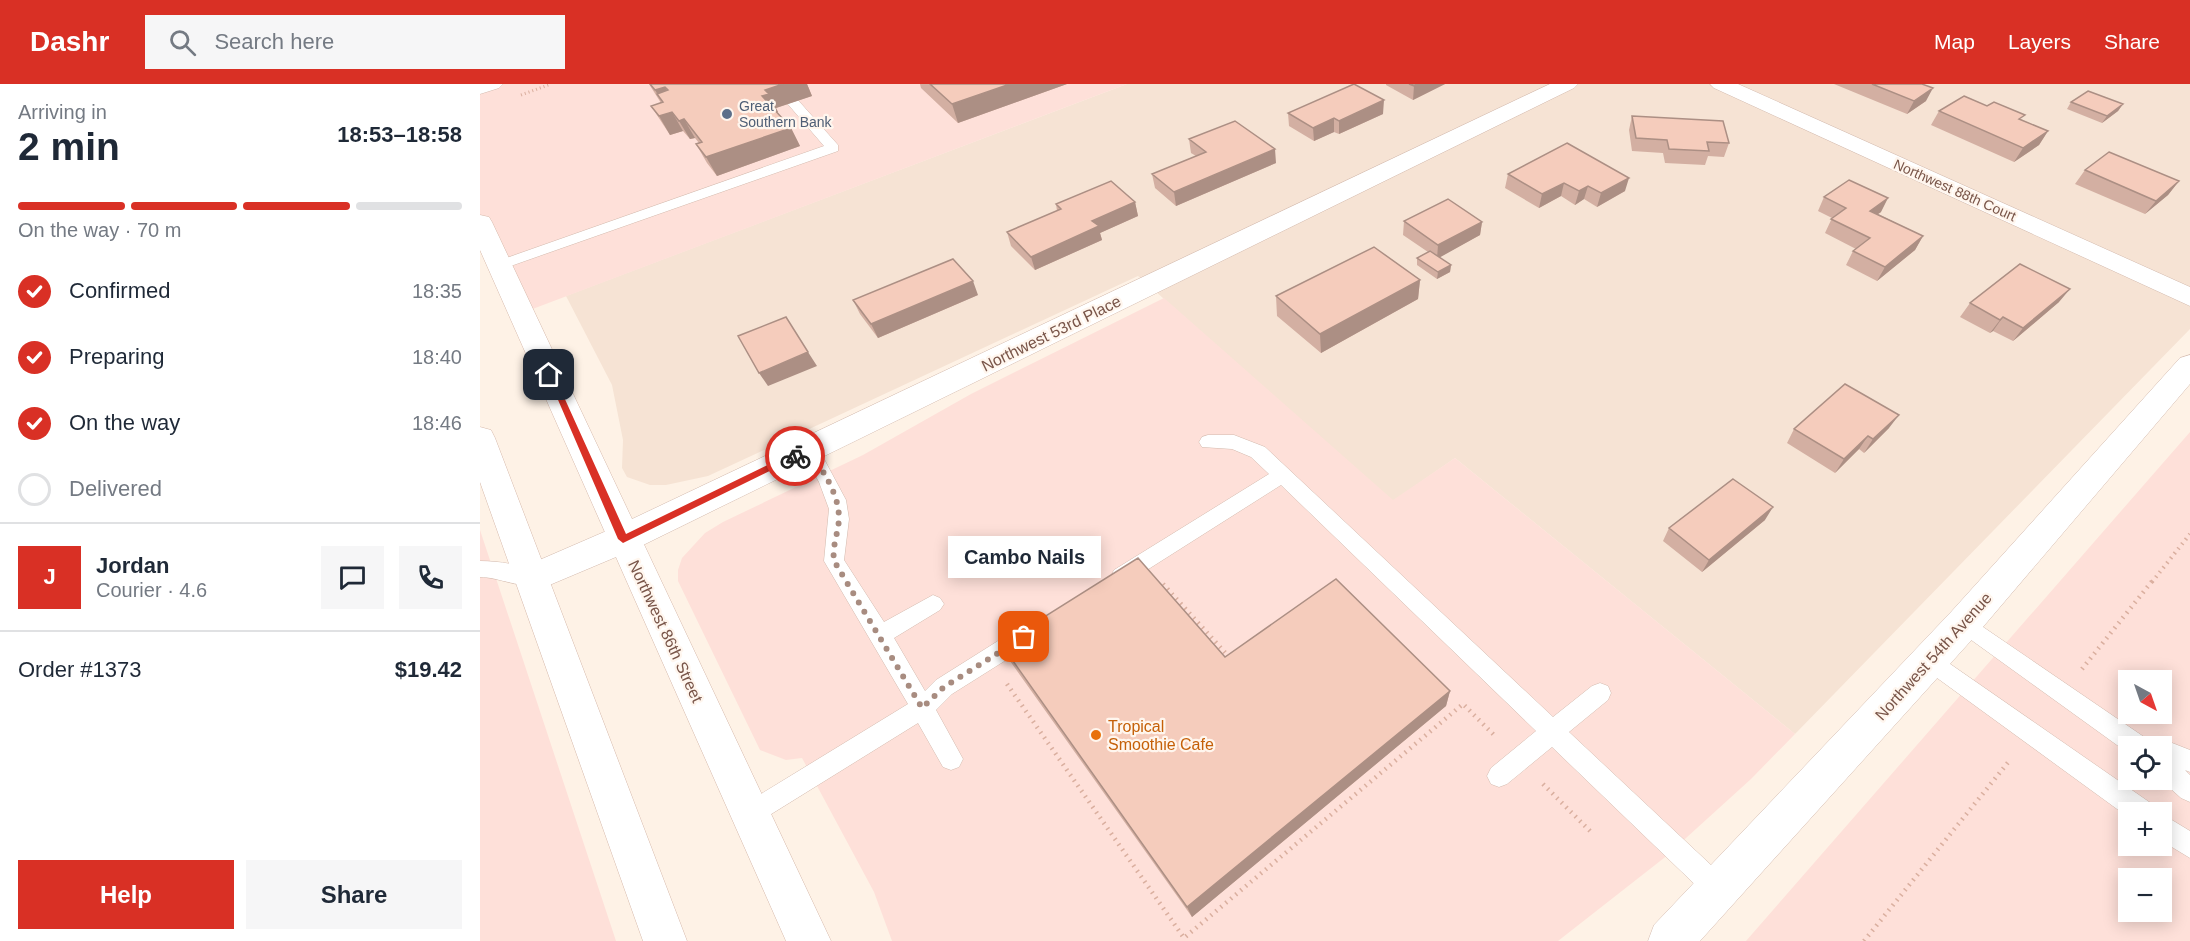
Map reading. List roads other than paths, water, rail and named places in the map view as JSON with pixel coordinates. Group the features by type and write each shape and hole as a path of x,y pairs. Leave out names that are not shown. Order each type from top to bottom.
{"street":[{"path":"480,88 492,84"},
{"name":"Northwest 53rd Place","path":"533,578 623,539 1567,84"},
{"name":"Northwest 88th Court","path":"1721,84 2190,297"},
{"name":"Northwest 86th Street","path":"480,222 623,539 809,941"},
{"name":"Northwest 54th Avenue","path":"1670,941 1964,623 2190,365"},
{"path":"480,438 665,941"}],"lane":[{"path":"500,265 833,148 792,102"},
{"path":"1208,442 1234,442 1258,452 1718,889"},
{"path":"809,449 836,495 839,520 832,549 834,561 880,635 951,759"},
{"path":"1103,587 1282,475"},
{"path":"480,569 496,569 533,578"},
{"path":"880,635 933,604"},
{"path":"1964,623 2124,736"},
{"path":"752,814 922,708 944,687 1044,624"},
{"path":"1930,660 2128,802"},
{"path":"1499,776 1600,693"},
{"path":"2172,754 2190,761"},
{"path":"2172,775 2190,790"},
{"path":"2172,833 2190,846"}],"place":[{"name":"Great Southern Bank","path":"727,114"},
{"name":"Cambo Nails","path":"1024,637"},
{"name":"Tropical Smoothie Cafe","path":"1096,735"}]}
